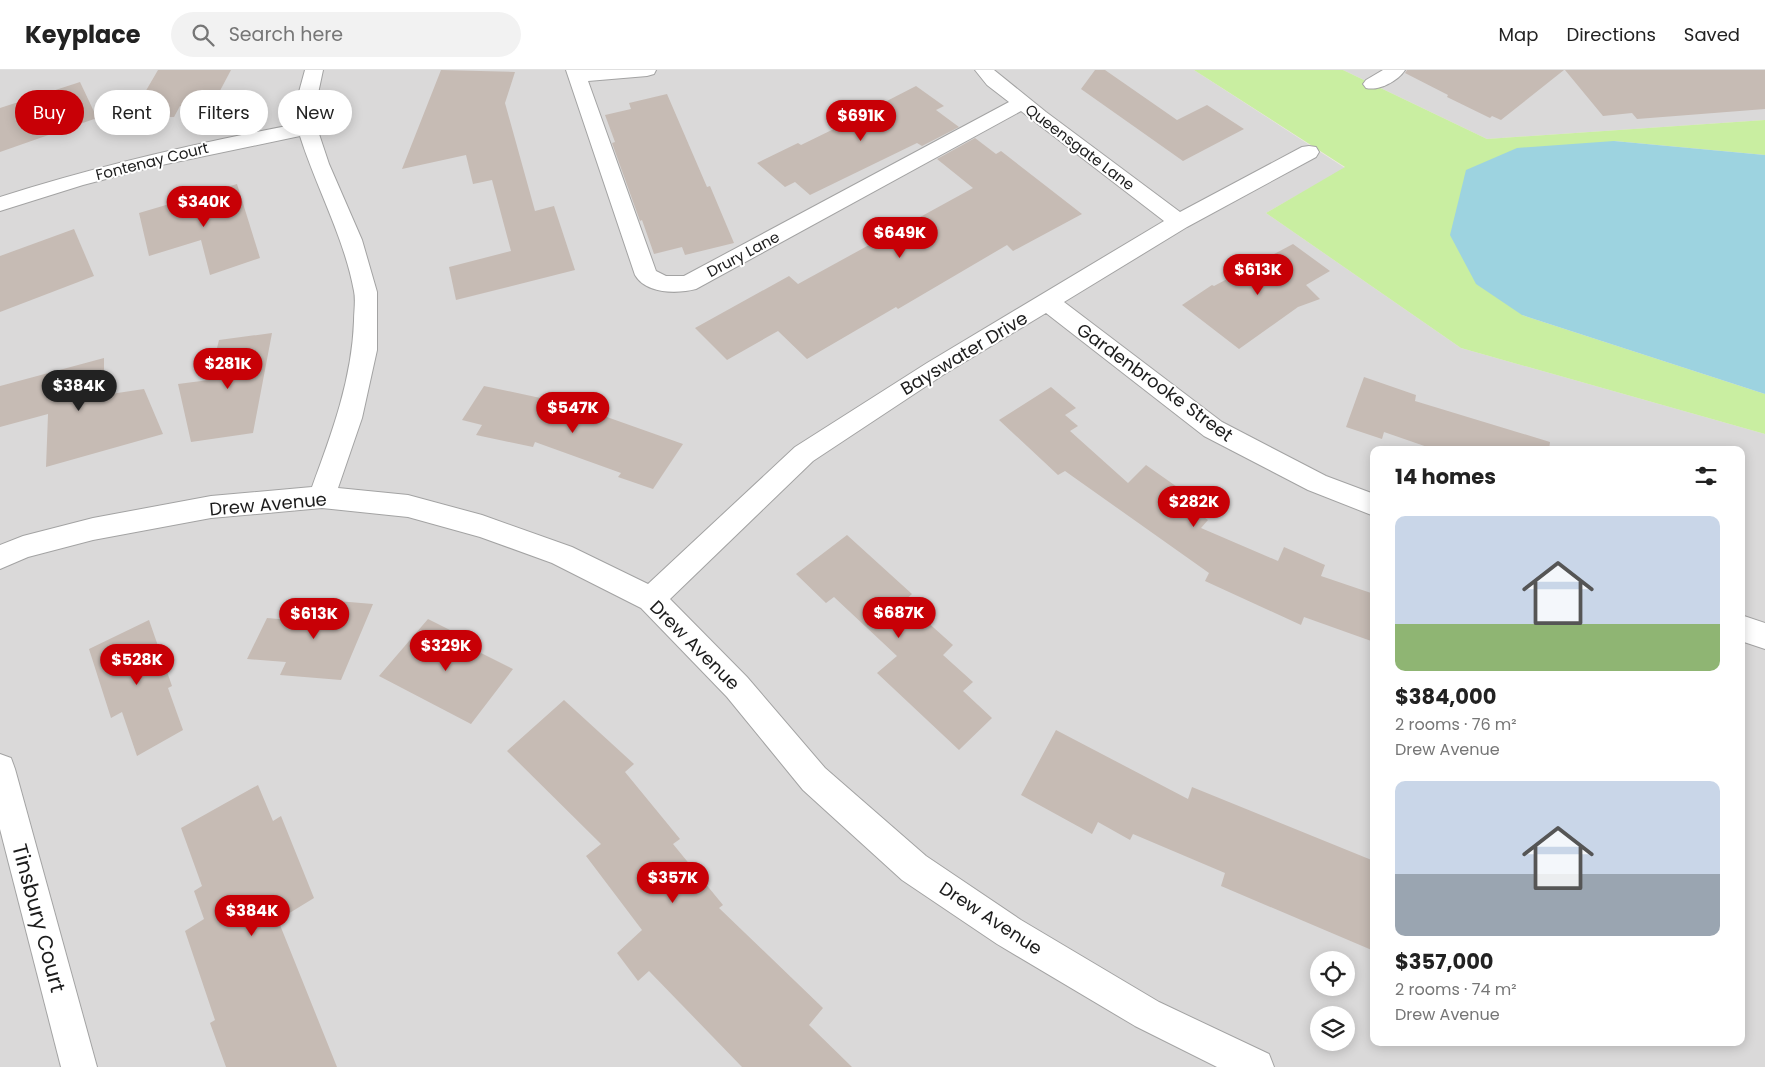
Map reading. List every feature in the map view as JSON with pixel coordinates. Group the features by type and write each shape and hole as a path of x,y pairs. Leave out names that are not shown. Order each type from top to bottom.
{"street":[{"path":"309,90 314,70"},
{"name":"Drury Lane","path":"647,70 576,73 646,275 657,282 672,285 688,283 1022,103"},
{"name":"Queensgate Lane","path":"984,70 994,81 1022,103 1179,222"},
{"path":"1373,84 1396,70"},
{"name":"Fontenay Court","path":"0,204 134,164 190,150 278,133"},
{"path":"309,135 319,164 351,240 366,292 365,350 350,418 322,497"},
{"name":"Bayswater Drive","path":"651,598 804,454 935,369 1179,222 1309,152"},
{"name":"Gardenbrooke Street","path":"1048,302 1213,429 1317,483 1370,503"},
{"name":"Drew Avenue","path":"0,556 23,547 93,529 202,509 322,497 408,506 482,526 562,555 651,598 737,686 814,778 914,868 1009,932 1147,1014 1256,1067"},
{"path":"1745,629 1765,636"},
{"name":"Tinsbury Court","path":"0,769 78,1067"}],"shaded area":[{"path":"0,70 1194,70 1345,168 1266,213 1461,348 1765,434 1765,1067 0,1067"},
{"path":"1343,70 1765,70 1765,120 1487,139"}],"green space":[{"path":"1194,70 1343,70 1487,139 1765,120 1765,155 1614,141 1522,315 1765,394 1765,434 1461,348 1266,213 1345,167"}],"water":[{"path":"1614,141 1765,155 1765,394 1522,315 1476,284 1450,235 1466,170 1517,148"}],"building":[{"path":"158,70 231,70 220,90 180,90 180,106 174,117 170,117 170,90 146,90"},
{"path":"441,70 515,72 505,103 535,211 554,206 575,270 456,300 449,267 511,251 492,180 473,184 466,155 402,169"},
{"path":"1095,70 1105,70 1177,120 1207,105 1244,129 1183,161 1081,89"},
{"path":"1407,70 1564,70 1501,120 1492,116 1490,118 1447,97 1448,95 1405,73"},
{"path":"1565,70 1765,70 1765,109 1637,119 1632,113 1603,116"},
{"path":"80,82 84,90 55,90"},
{"path":"916,86 944,106 936,110 959,127 922,146 917,143 810,195 795,182 785,187 757,163 798,143 801,145 883,105 881,104"},
{"path":"84,90 94,112 94,119 84,123"},
{"path":"667,94 707,187 710,186 734,243 685,255 682,247 654,254 612,143 615,142 605,115 631,109 629,103"},
{"path":"15,103 15,135 48,135 0,152 0,108"},
{"path":"975,138 996,154 1001,151 1082,214 1013,251 1007,245 898,309 896,307 807,359 778,331 727,360 695,328 789,276 798,284 973,188 937,159"},
{"path":"237,184 260,258 210,275 201,240 149,256 139,213"},
{"path":"74,229 94,276 0,312 0,256"},
{"path":"1293,244 1330,271 1306,285 1320,299 1298,307 1239,349 1182,305 1212,285 1214,286"},
{"path":"272,333 253,433 191,442 178,384 209,380 219,340"},
{"path":"104,358 104,395 144,389 163,434 46,467 48,414 0,427 0,386"},
{"path":"1364,377 1416,395 1415,401 1550,442 1550,446 1424,446 1384,432 1382,439 1346,427"},
{"path":"484,386 573,405 683,444 653,489 618,477 621,473 535,442 533,447 476,435 482,425 462,420"},
{"path":"1051,387 1076,408 1065,415 1078,426 1070,431 1128,483 1146,465 1180,489 1173,496 1208,520 1201,528 1278,561 1284,547 1325,565 1321,576 1370,593 1370,641 1304,617 1301,625 1205,581 1209,573 1065,471 1058,475 999,420"},
{"path":"847,535 912,594 904,601 953,645 943,655 973,682 963,691 992,718 959,750 877,673 897,656 834,597 826,603 796,574"},
{"path":"313,599 373,604 341,680 280,675 286,662 247,659 267,618 303,621"},
{"path":"428,619 458,634 453,639 513,669 471,724 379,676"},
{"path":"149,620 172,686 168,688 183,730 137,756 122,712 111,718 89,649"},
{"path":"564,700 634,764 625,772 680,839 673,844 723,905 719,908 823,1008 809,1025 852,1067 742,1067 649,971 638,981 617,953 642,930 586,856 601,844 507,751"},
{"path":"1056,730 1188,799 1192,787 1370,859 1370,949 1221,886 1225,873 1133,834 1130,840 1098,822 1092,834 1021,795"},
{"path":"258,785 273,821 281,816 314,898 278,920 337,1067 226,1067 210,1023 215,1020 185,931 204,919 194,891 202,886 181,828"}]}
